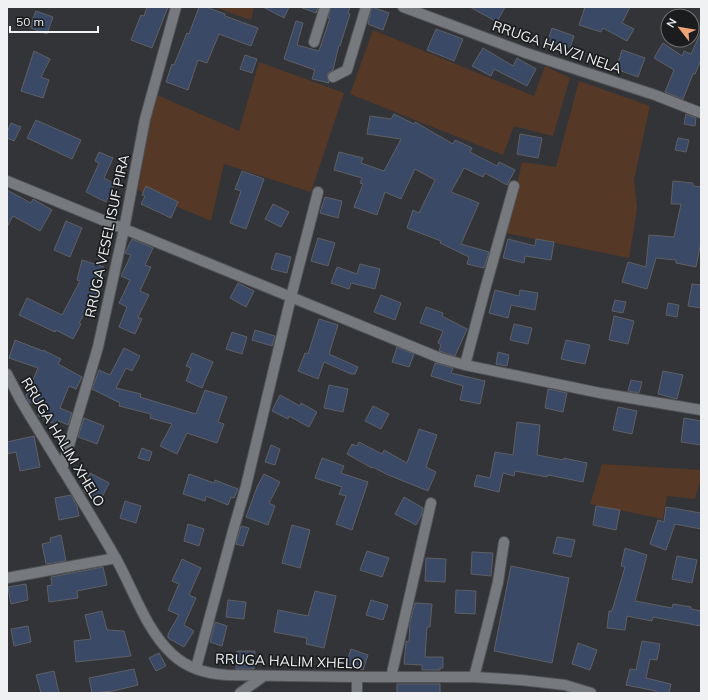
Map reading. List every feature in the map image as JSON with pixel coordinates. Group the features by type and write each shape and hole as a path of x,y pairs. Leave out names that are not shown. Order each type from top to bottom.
{"street":[{"name":"RRUGA VESEL ISUF PIRA","path":"62,469 98,347 124,229 145,119 176,7"},
{"path":"314,42 325,7"},
{"path":"333,77 347,70 366,7"},
{"name":"RRUGA HAVZI NELA","path":"403,7 526,53 655,95 701,113"},
{"path":"7,181 440,358 466,365 600,392 701,410"},
{"path":"466,365 484,293 514,186"},
{"path":"196,668 246,486 318,192"},
{"name":"RRUGA HALIM XHELO","path":"7,374 21,401 116,558 149,624 161,643 185,664 214,674 264,676 474,677 549,682 591,693"},
{"path":"391,677 431,504"},
{"path":"474,677 476,664 488,627 504,542"},
{"path":"7,578 116,558"},
{"path":"240,693 264,676"},
{"path":"357,677 357,693"},
{"path":"549,682 549,693"}],"shaded area":[{"path":"214,7 254,7 251,20"},
{"path":"373,30 534,96 545,66 570,78 553,136 514,126 503,155 350,94"},
{"path":"259,62 344,93 311,192 224,164 211,221 138,190 155,94 239,131"},
{"path":"579,81 650,106 634,180 637,208 629,258 506,233 522,162 556,167"},
{"path":"602,464 701,470 701,478 695,499 667,496 663,519 590,504"}],"building":[{"path":"147,7 168,7 152,48 131,40 141,15 144,16"},
{"path":"199,7 206,7 225,14 225,16 258,28 251,46 219,34 207,63 198,60 188,90 166,82 172,64 174,65 187,33 189,34"},
{"path":"263,7 289,7 284,18"},
{"path":"302,7 318,7 316,13"},
{"path":"331,7 350,7 348,13 350,14 340,46 339,45 333,70 328,73 327,76 329,83 312,79 315,70 284,59 296,21 303,23 297,45 319,51 330,18 328,18"},
{"path":"372,7 389,13 383,30 368,24"},
{"path":"470,7 505,7 497,22"},
{"path":"585,7 630,7 622,23 634,29 627,41 603,28 601,32 579,25"},
{"path":"36,11 53,17 47,34 31,28"},
{"path":"552,28 574,36 568,54 546,46"},
{"path":"436,29 463,39 454,61 427,50"},
{"path":"701,32 701,60 695,74 693,74 683,99 665,92 674,70 654,58 660,48 670,48 682,56 684,51 691,54 694,48 700,48"},
{"path":"483,48 513,66 517,58 536,69 527,86 494,69 491,76 472,66"},
{"path":"622,50 645,58 638,77 616,69"},
{"path":"34,51 50,59 41,77 49,80 43,98 21,91"},
{"path":"245,55 257,59 252,73 240,69"},
{"path":"394,114 414,124 415,122 453,144 455,140 472,148 470,152 497,166 499,162 515,170 507,185 485,173 483,177 464,168 451,192 479,203 461,244 489,252 484,268 467,264 469,257 440,243 441,241 407,228 413,210 419,213 435,180 415,169 401,199 385,192 377,215 354,207 363,184 360,183 362,178 334,170 339,152 363,158 361,163 384,171 401,139 367,134 370,116 391,119"},
{"path":"686,114 696,118 695,126 684,124"},
{"path":"36,120 81,140 72,159 27,138"},
{"path":"11,123 21,127 14,141 7,138 7,132"},
{"path":"520,134 542,138 538,158 517,154"},
{"path":"678,138 689,140 686,152 675,150"},
{"path":"99,152 113,158 104,178 115,184 106,202 86,192 99,163 95,161"},
{"path":"242,171 264,179 246,229 230,223 241,191 235,189"},
{"path":"673,181 693,183 693,186 701,187 701,242 696,267 676,263 676,260 656,258 647,289 622,282 628,262 646,267 649,235 674,237 681,204 671,204"},
{"path":"146,186 178,202 171,218 141,204 145,196 142,195"},
{"path":"7,190 31,203 33,199 52,210 40,231 13,216 7,227"},
{"path":"325,197 342,201 338,218 320,213"},
{"path":"273,204 289,212 281,227 265,219"},
{"path":"66,221 82,228 70,257 54,250"},
{"path":"318,238 335,243 328,266 311,261"},
{"path":"132,239 153,248 145,265 151,267 140,291 149,295 138,317 142,319 135,334 119,327 127,307 119,303 130,280 121,276 131,255 125,253"},
{"path":"508,239 535,246 536,239 554,242 551,260 525,256 524,263 503,258"},
{"path":"276,253 291,257 287,273 271,269"},
{"path":"82,260 104,267 98,291 79,323 81,324 73,339 56,330 55,332 19,315 27,298 62,315 80,281 77,280"},
{"path":"360,264 380,269 375,289 351,283 349,289 331,283 337,267 357,274"},
{"path":"238,283 254,291 246,307 230,298"},
{"path":"692,284 701,285 701,308 688,306"},
{"path":"495,290 519,296 520,290 538,293 535,310 511,305 508,318 489,313"},
{"path":"381,295 401,303 395,320 374,312"},
{"path":"615,300 626,302 623,313 612,311"},
{"path":"668,303 679,305 677,317 666,315"},
{"path":"426,307 443,313 442,316 467,329 455,356 439,351 441,345 438,343 443,331 420,323"},
{"path":"614,316 634,321 628,344 609,340"},
{"path":"319,319 338,325 329,354 358,367 355,374 351,374 324,362 318,379 298,371 305,353 308,354"},
{"path":"514,324 532,328 528,344 510,340"},
{"path":"255,330 275,336 272,346 252,340"},
{"path":"232,332 247,337 242,354 226,349"},
{"path":"15,340 43,350 61,359 58,364 82,377 76,389 69,386 60,408 72,413 68,425 59,421 57,425 38,416 41,407 29,402 26,396 38,368 9,358"},
{"path":"566,340 590,345 585,364 561,359"},
{"path":"397,347 414,354 409,367 392,362"},
{"path":"124,348 140,356 132,371 126,368 116,388 141,394 140,397 196,414 205,390 227,397 218,422 224,424 217,443 187,433 177,454 160,446 172,424 150,418 151,414 119,406 120,403 92,389 99,370 110,375"},
{"path":"498,352 509,355 507,366 496,364"},
{"path":"192,353 213,362 202,388 186,381 191,368 186,366"},
{"path":"435,363 453,368 451,373 485,381 480,404 460,400 463,386 431,376"},
{"path":"663,371 683,375 677,399 658,394"},
{"path":"631,380 642,382 639,393 628,391"},
{"path":"329,385 348,389 343,412 324,408"},
{"path":"548,389 567,393 563,412 545,408"},
{"path":"280,395 300,406 301,403 317,412 309,427 289,416 288,419 272,411"},
{"path":"373,406 389,414 381,429 365,421"},
{"path":"618,407 637,411 632,434 613,430"},
{"path":"84,418 104,426 97,444 78,437"},
{"path":"684,418 701,421 701,445 681,442"},
{"path":"517,422 540,425 537,455 563,460 564,458 587,463 583,482 548,475 547,477 515,471 514,476 503,473 499,492 474,486 477,475 490,478 495,452 513,455"},
{"path":"419,429 437,435 426,467 436,472 428,491 386,474 373,467 372,468 347,454 352,444 357,446 359,442 382,454 384,450 407,463"},
{"path":"34,436 40,467 20,471 16,452 7,454 7,442"},
{"path":"271,445 280,449 275,465 265,462"},
{"path":"142,448 152,452 149,461 138,458"},
{"path":"322,458 344,466 341,473 368,482 352,530 336,524 346,496 339,494 342,487 315,478"},
{"path":"90,473 109,483 101,499 85,493 83,490"},
{"path":"189,474 214,483 215,480 238,489 234,498 231,497 228,505 206,496 205,501 183,494"},
{"path":"264,474 280,482 269,503 275,506 268,525 246,517 257,487"},
{"path":"71,495 77,506 79,516 59,520 55,498"},
{"path":"404,497 423,508 416,525 395,514"},
{"path":"125,501 141,506 136,523 120,518"},
{"path":"596,506 620,510 616,530 593,525"},
{"path":"666,507 701,513 701,529 675,524 666,550 650,544 658,520 664,522"},
{"path":"188,524 204,529 199,546 184,541"},
{"path":"292,525 310,530 300,568 282,563"},
{"path":"241,526 249,528 243,546 236,544"},
{"path":"61,535 66,561 46,564 42,544 51,542 50,538"},
{"path":"557,537 575,540 571,557 553,553"},
{"path":"625,548 647,555 635,601 672,608 673,604 691,607 691,609 701,611 701,626 653,617 652,621 627,616 625,630 607,628 609,611 612,611 625,567 621,566"},
{"path":"367,551 389,558 382,577 360,570"},
{"path":"472,552 493,553 491,576 471,574"},
{"path":"677,556 697,560 692,583 672,579"},
{"path":"426,558 446,559 445,582 425,581"},
{"path":"182,559 201,568 189,595 196,598 184,625 194,631 184,647 168,638 168,634 179,615 168,610 179,584 172,581"},
{"path":"511,566 569,578 552,663 494,651"},
{"path":"103,567 107,585 77,591 78,598 49,602 47,586 52,585 51,577"},
{"path":"26,584 28,600 11,604 8,587"},
{"path":"456,590 476,591 475,614 455,613"},
{"path":"315,591 336,596 324,648 306,644 307,638 274,632 278,610 308,616"},
{"path":"228,600 246,602 244,619 226,617"},
{"path":"371,600 388,605 383,620 366,615"},
{"path":"415,603 432,604 430,627 427,627 425,657 443,657 443,668 440,668 440,670 422,670 422,665 404,664 406,641 409,642 410,622"},
{"path":"102,611 107,630 124,631 131,656 76,662 74,641 91,639 85,615"},
{"path":"215,622 227,626 222,646 210,642"},
{"path":"28,626 31,642 14,646 11,629"},
{"path":"642,641 660,644 657,660 650,659 646,678 671,684 669,693 656,693 656,691 626,685 630,669 636,670"},
{"path":"578,643 597,650 590,670 572,664"},
{"path":"351,649 368,655 363,670 346,665"},
{"path":"237,651 255,651 254,669 236,669"},
{"path":"159,653 166,666 156,671 149,658"},
{"path":"134,669 138,685 113,691 92,693 89,678"},
{"path":"54,671 59,693 41,693 36,675"},
{"path":"397,684 440,684 440,693 397,693"}]}
